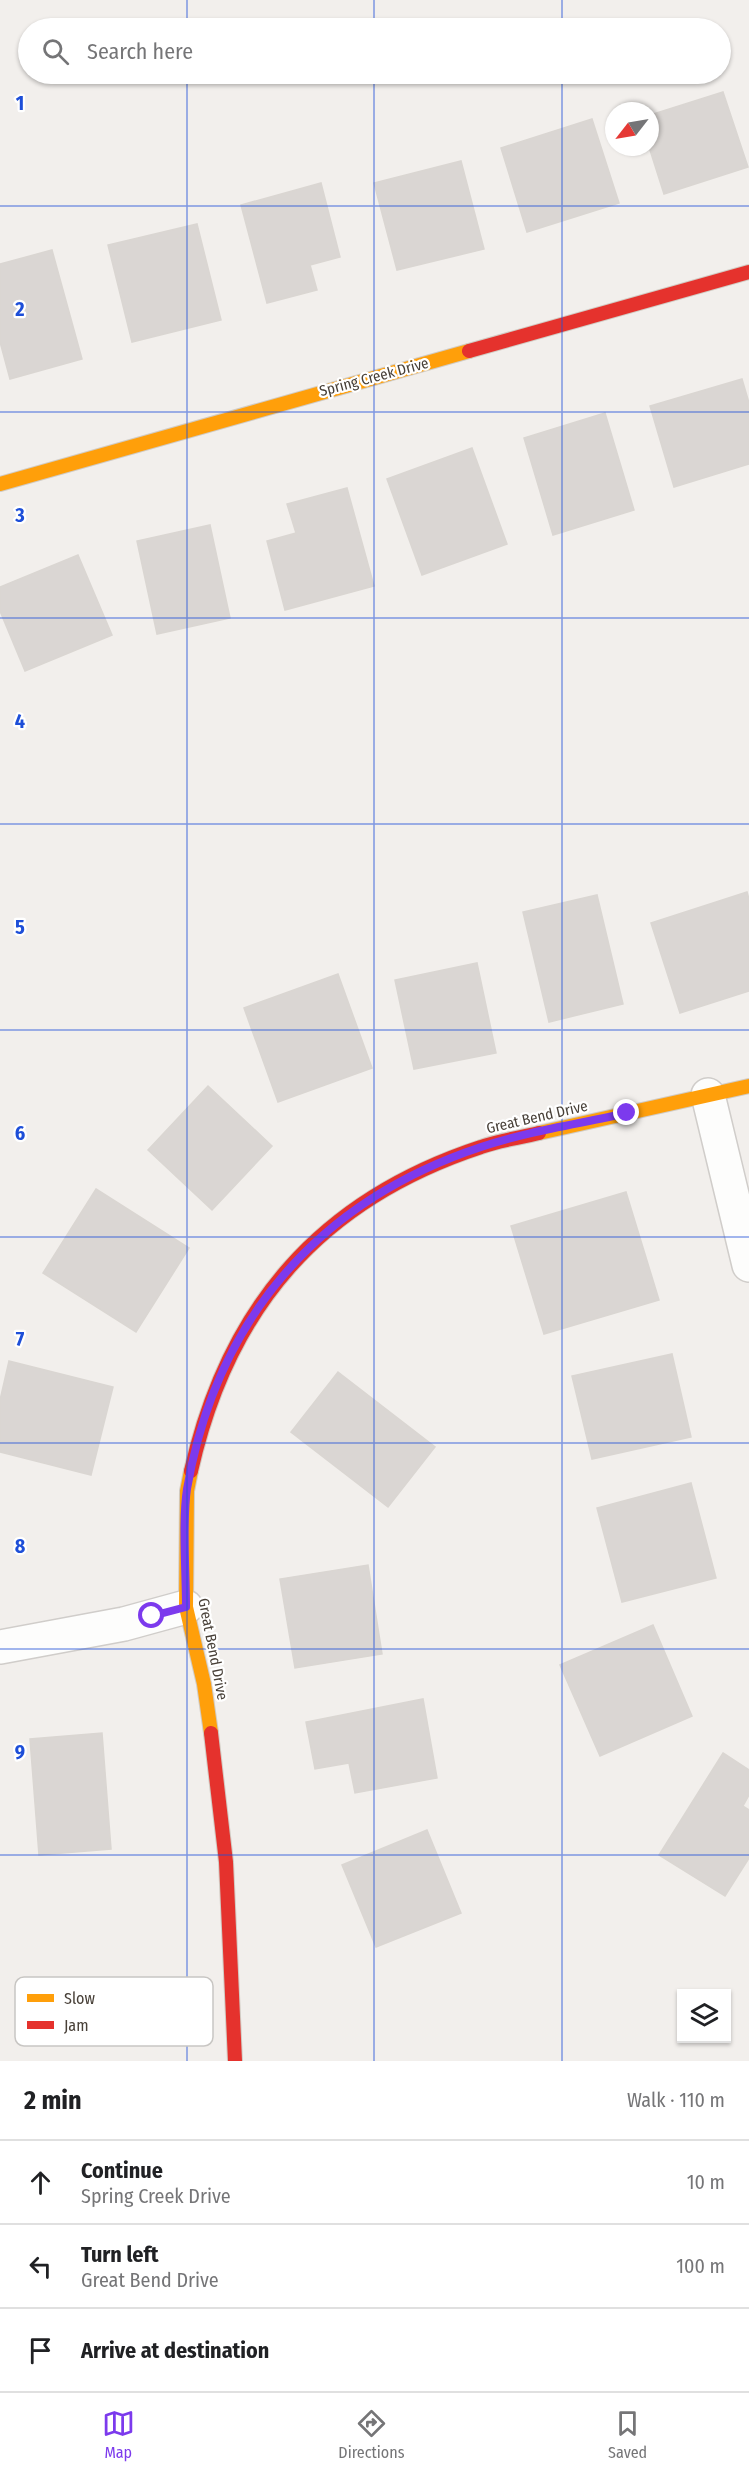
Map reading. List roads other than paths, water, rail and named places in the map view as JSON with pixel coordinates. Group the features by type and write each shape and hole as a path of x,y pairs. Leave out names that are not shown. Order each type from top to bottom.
{"street":[{"name":"Spring Creek Drive","path":"0,483 749,272"},
{"name":"Great Bend Drive","path":"235,2061 226,1862 218,1772 204,1684 186,1607 187,1491 202,1424 225,1365 250,1316 314,1241 349,1211 436,1164 483,1146 749,1086"},
{"path":"708,1095 749,1265"},
{"path":"0,1647 124,1624 186,1607"}]}
